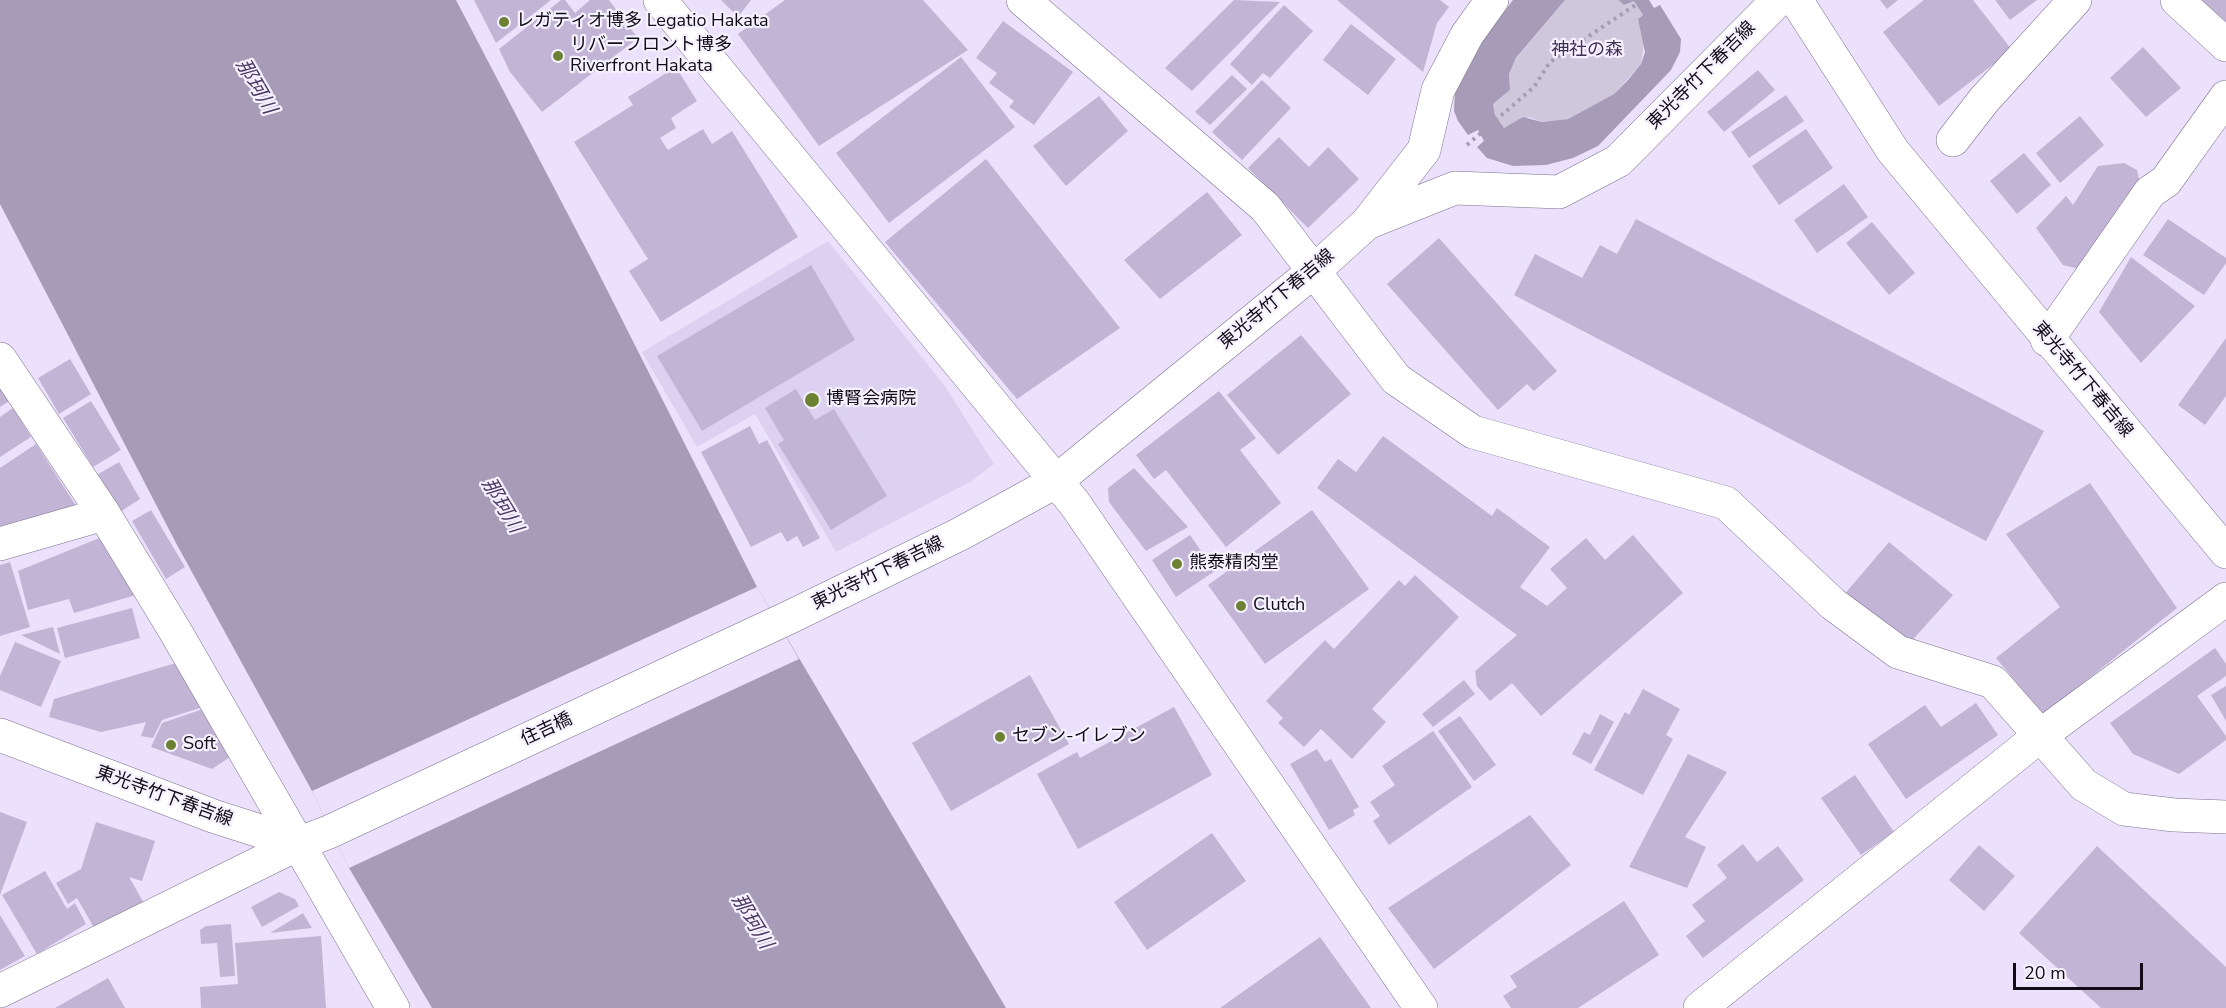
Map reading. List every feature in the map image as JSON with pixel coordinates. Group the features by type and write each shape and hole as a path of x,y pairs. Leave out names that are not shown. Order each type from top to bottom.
{"street":[{"path":"660,0 1075,504 1421,1008"},
{"path":"1023,0 1265,207 1396,380 1473,432 1726,503 1833,604 1898,652 1993,682 2084,785 2124,809 2174,815 2226,817"},
{"path":"1367,223 1424,150 1438,90 1467,35 1492,0"},
{"name":"東光寺竹下春吉線","path":"765,629 960,534 1055,482 1314,271 1367,223 1455,188 1559,192 1618,161 1778,0"},
{"name":"東光寺竹下春吉線","path":"1796,0 1893,151 2047,340 2226,552"},
{"path":"1953,140 1984,100 2075,0"},
{"path":"2177,0 2226,45"},
{"path":"2047,340 2150,192 2166,181 2226,97"},
{"path":"0,359 104,514 314,838 393,1008"},
{"path":"0,544 104,514"},
{"path":"1700,1008 2041,735 2226,599"},
{"name":"住吉橋","path":"0,991 314,838 765,629"},
{"name":"東光寺竹下春吉線","path":"0,735 213,816 314,838"}],"path":[{"path":"1469,143 1534,87 1550,62 1643,0"}],"shaded area":[{"name":"博腎会病院","path":"828,241 945,386 994,464 970,482 836,552 755,414 697,447 642,352"}],"green space":[{"name":"神社の森","path":"1565,0 1618,0 1624,5 1634,0 1643,15 1638,19 1644,43 1641,64 1614,94 1568,119 1542,122 1529,117 1504,128 1495,115 1493,104 1510,90 1509,74 1516,59"}],"water":[{"name":"那珂川","path":"0,0 456,0 595,266 757,587 1006,1008 432,1008 349,868 312,791 176,543 0,204"},
{"path":"1513,0 1565,0 1516,58 1509,74 1510,90 1493,104 1495,115 1504,128 1523,117 1542,122 1568,119 1614,94 1628,80 1641,64 1645,52 1638,19 1643,15 1634,1 1624,5 1618,0 1649,0 1654,8 1660,5 1681,39 1680,52 1671,70 1598,146 1573,158 1546,165 1513,166 1487,158 1477,147 1484,141 1478,130 1468,135 1458,121 1454,111 1455,90 1471,56"}],"pier":[{"path":"757,587 799,659 349,868 312,791"}],"building":[{"name":"レガティオ博多 Legatio Hakata","path":"474,0 551,0 496,43"},
{"name":"リバーフロント博多 Riverfront Hakata","path":"561,0 565,0 575,13 590,0 609,0 638,38 542,112 510,72 499,49"},
{"path":"721,0 751,0 738,17"},
{"path":"785,0 923,0 968,50 819,146 738,34"},
{"path":"1234,0 1280,2 1192,91 1165,68"},
{"path":"1337,0 1440,0 1449,7 1437,23 1423,72"},
{"path":"1880,0 1898,0 1887,9"},
{"path":"1924,0 1973,0 2012,50 1939,106 1883,32"},
{"path":"1995,0 2037,0 2010,20"},
{"path":"2188,0 2226,0 2226,36"},
{"path":"1284,5 1313,31 1270,78 1263,73 1252,85 1230,64"},
{"path":"1003,21 1073,72 1034,125 1009,107 1014,101 989,83 997,73 976,58"},
{"path":"1351,24 1396,59 1368,95 1323,60"},
{"path":"2143,47 2181,88 2146,117 2110,78"},
{"path":"961,57 1015,127 889,223 836,153"},
{"path":"676,67 697,101 671,118 676,128 660,138 668,150 703,129 712,144 732,131 798,237 661,322 629,271 648,259 574,142 633,105 628,97"},
{"path":"1758,70 1775,90 1724,132 1707,112"},
{"path":"1232,75 1247,89 1210,125 1195,112"},
{"path":"1262,80 1291,108 1242,160 1212,132"},
{"path":"1786,95 1804,121 1749,158 1731,132"},
{"path":"1099,96 1128,131 1066,186 1033,146"},
{"path":"2080,116 2104,145 2060,183 2036,153"},
{"path":"1806,129 1833,168 1779,205 1752,166"},
{"path":"1279,137 1309,167 1328,147 1359,179 1308,228 1248,168"},
{"path":"2024,153 2051,185 2017,214 1990,181"},
{"path":"986,159 1120,328 1017,399 885,242"},
{"path":"2124,163 2137,170 2141,188 2083,270 2063,265 2036,228 2066,196 2073,205 2098,166"},
{"path":"1844,184 1868,217 1817,253 1794,220"},
{"path":"1207,192 1242,235 1160,299 1124,260"},
{"path":"1636,219 2044,431 1986,541 1514,295 1535,254 1582,278 1600,245 1617,254"},
{"path":"2168,219 2226,258 2226,263 2204,295 2143,255"},
{"path":"1872,222 1915,273 1889,295 1846,243"},
{"path":"1439,238 1557,371 1534,391 1527,384 1498,410 1387,284"},
{"path":"2131,257 2195,306 2141,363 2099,312"},
{"path":"811,265 855,340 702,431 657,356"},
{"path":"1301,335 1351,394 1278,455 1227,395"},
{"path":"2226,338 2226,396 2205,425 2178,405"},
{"path":"70,359 91,394 59,414 38,378"},
{"path":"0,378 14,398 0,407"},
{"path":"796,389 815,420 834,409 887,496 831,530 778,444 784,440 765,408"},
{"path":"1219,391 1256,438 1240,450 1281,503 1226,547 1166,470 1154,479 1136,455"},
{"path":"91,401 121,450 93,467 63,418"},
{"path":"13,408 31,437 0,457 0,417"},
{"path":"750,426 759,444 767,440 820,538 803,547 797,536 787,542 781,532 751,547 701,452"},
{"path":"1383,436 1492,516 1497,508 1550,547 1520,587 1547,606 1567,588 1550,569 1586,538 1605,560 1633,535 1683,593 1541,716 1512,683 1490,701 1477,686 1475,671 1517,635 1317,488 1338,459 1356,472"},
{"path":"36,444 78,509 0,533 0,468"},
{"path":"119,462 140,499 117,514 95,476"},
{"path":"1134,468 1188,527 1146,551 1109,502 1108,488"},
{"path":"2090,483 2177,608 2043,715 1996,658 2060,607 2006,534"},
{"path":"151,510 185,567 166,579 132,521"},
{"path":"1312,510 1369,589 1265,664 1208,585"},
{"path":"1190,535 1215,571 1176,597 1152,560"},
{"path":"102,537 136,595 74,613 69,599 28,610 18,571"},
{"path":"1889,542 1953,595 1908,645 1843,596"},
{"path":"10,562 30,627 0,636 0,565"},
{"path":"1415,575 1459,617 1372,709 1386,722 1352,759 1321,729 1304,747 1278,723 1283,718 1266,701 1325,640 1334,649 1399,580 1405,586"},
{"path":"132,608 140,638 65,658 57,628"},
{"path":"53,627 60,654 21,635"},
{"path":"15,642 61,661 41,707 0,690 0,676"},
{"path":"2215,648 2226,664 2226,676 2197,696 2226,736 2226,740 2179,774 2133,754 2110,723"},
{"path":"176,663 203,707 162,720 153,738 141,736 146,722 101,732 49,717 54,699"},
{"path":"1030,675 1069,744 951,811 912,743"},
{"path":"1464,680 1475,694 1433,727 1422,714"},
{"path":"2226,686 2226,721 2211,695"},
{"path":"1643,689 1680,709 1666,735 1673,739 1643,795 1594,770 1625,712 1629,715"},
{"path":"1976,703 1998,735 1906,799 1868,744 1925,705 1941,727"},
{"path":"1174,707 1212,775 1078,849 1037,774 1077,752 1080,758"},
{"path":"206,708 236,753 212,769 151,747 162,723"},
{"path":"1600,714 1614,722 1591,764 1572,754 1584,732 1590,735"},
{"path":"1460,716 1496,765 1474,781 1438,731"},
{"path":"1433,731 1472,787 1389,845 1373,821 1380,816 1370,802 1395,785 1382,766"},
{"path":"1317,749 1325,762 1331,759 1359,807 1353,810 1355,815 1329,830 1290,764"},
{"path":"1688,754 1727,772 1685,837 1706,847 1687,888 1629,867"},
{"path":"1855,775 1894,832 1861,855 1821,798"},
{"path":"0,812 27,822 0,895"},
{"path":"1530,815 1571,865 1434,969 1388,908"},
{"path":"96,822 155,841 142,881 129,877 145,905 97,933 77,898 68,904 56,883 81,869"},
{"path":"1212,833 1246,881 1147,950 1114,902"},
{"path":"1743,844 1757,862 1778,846 1804,880 1703,958 1686,936 1705,921 1692,905 1727,878 1717,865"},
{"path":"1979,845 2015,876 1984,911 1949,880"},
{"path":"2097,846 2226,967 2226,1008 2101,1008 2019,933"},
{"path":"45,871 67,909 75,903 86,924 37,954 2,895"},
{"path":"279,892 295,899 299,906 262,927 251,907"},
{"path":"1624,901 1659,955 1578,1008 1511,1008 1503,996 1517,987 1510,976"},
{"path":"303,913 312,928 270,933"},
{"path":"0,915 25,956 0,970"},
{"path":"231,924 235,976 220,977 217,943 201,944 200,930 206,926"},
{"path":"321,936 326,1008 201,1008 200,987 238,984 235,943"},
{"path":"1320,937 1371,1008 1220,1008"},
{"path":"108,978 125,1008 55,1008"}],"place":[{"name":"レガティオ博多 Legatio Hakata","path":"504,22"},
{"name":"リバーフロント博多 Riverfront Hakata","path":"558,56"},
{"name":"博腎会病院","path":"812,400"},
{"name":"熊泰精肉堂","path":"1177,564"},
{"name":"Clutch","path":"1241,606"},
{"name":"セブン-イレブン","path":"1000,737"},
{"name":"Soft","path":"171,745"}]}
